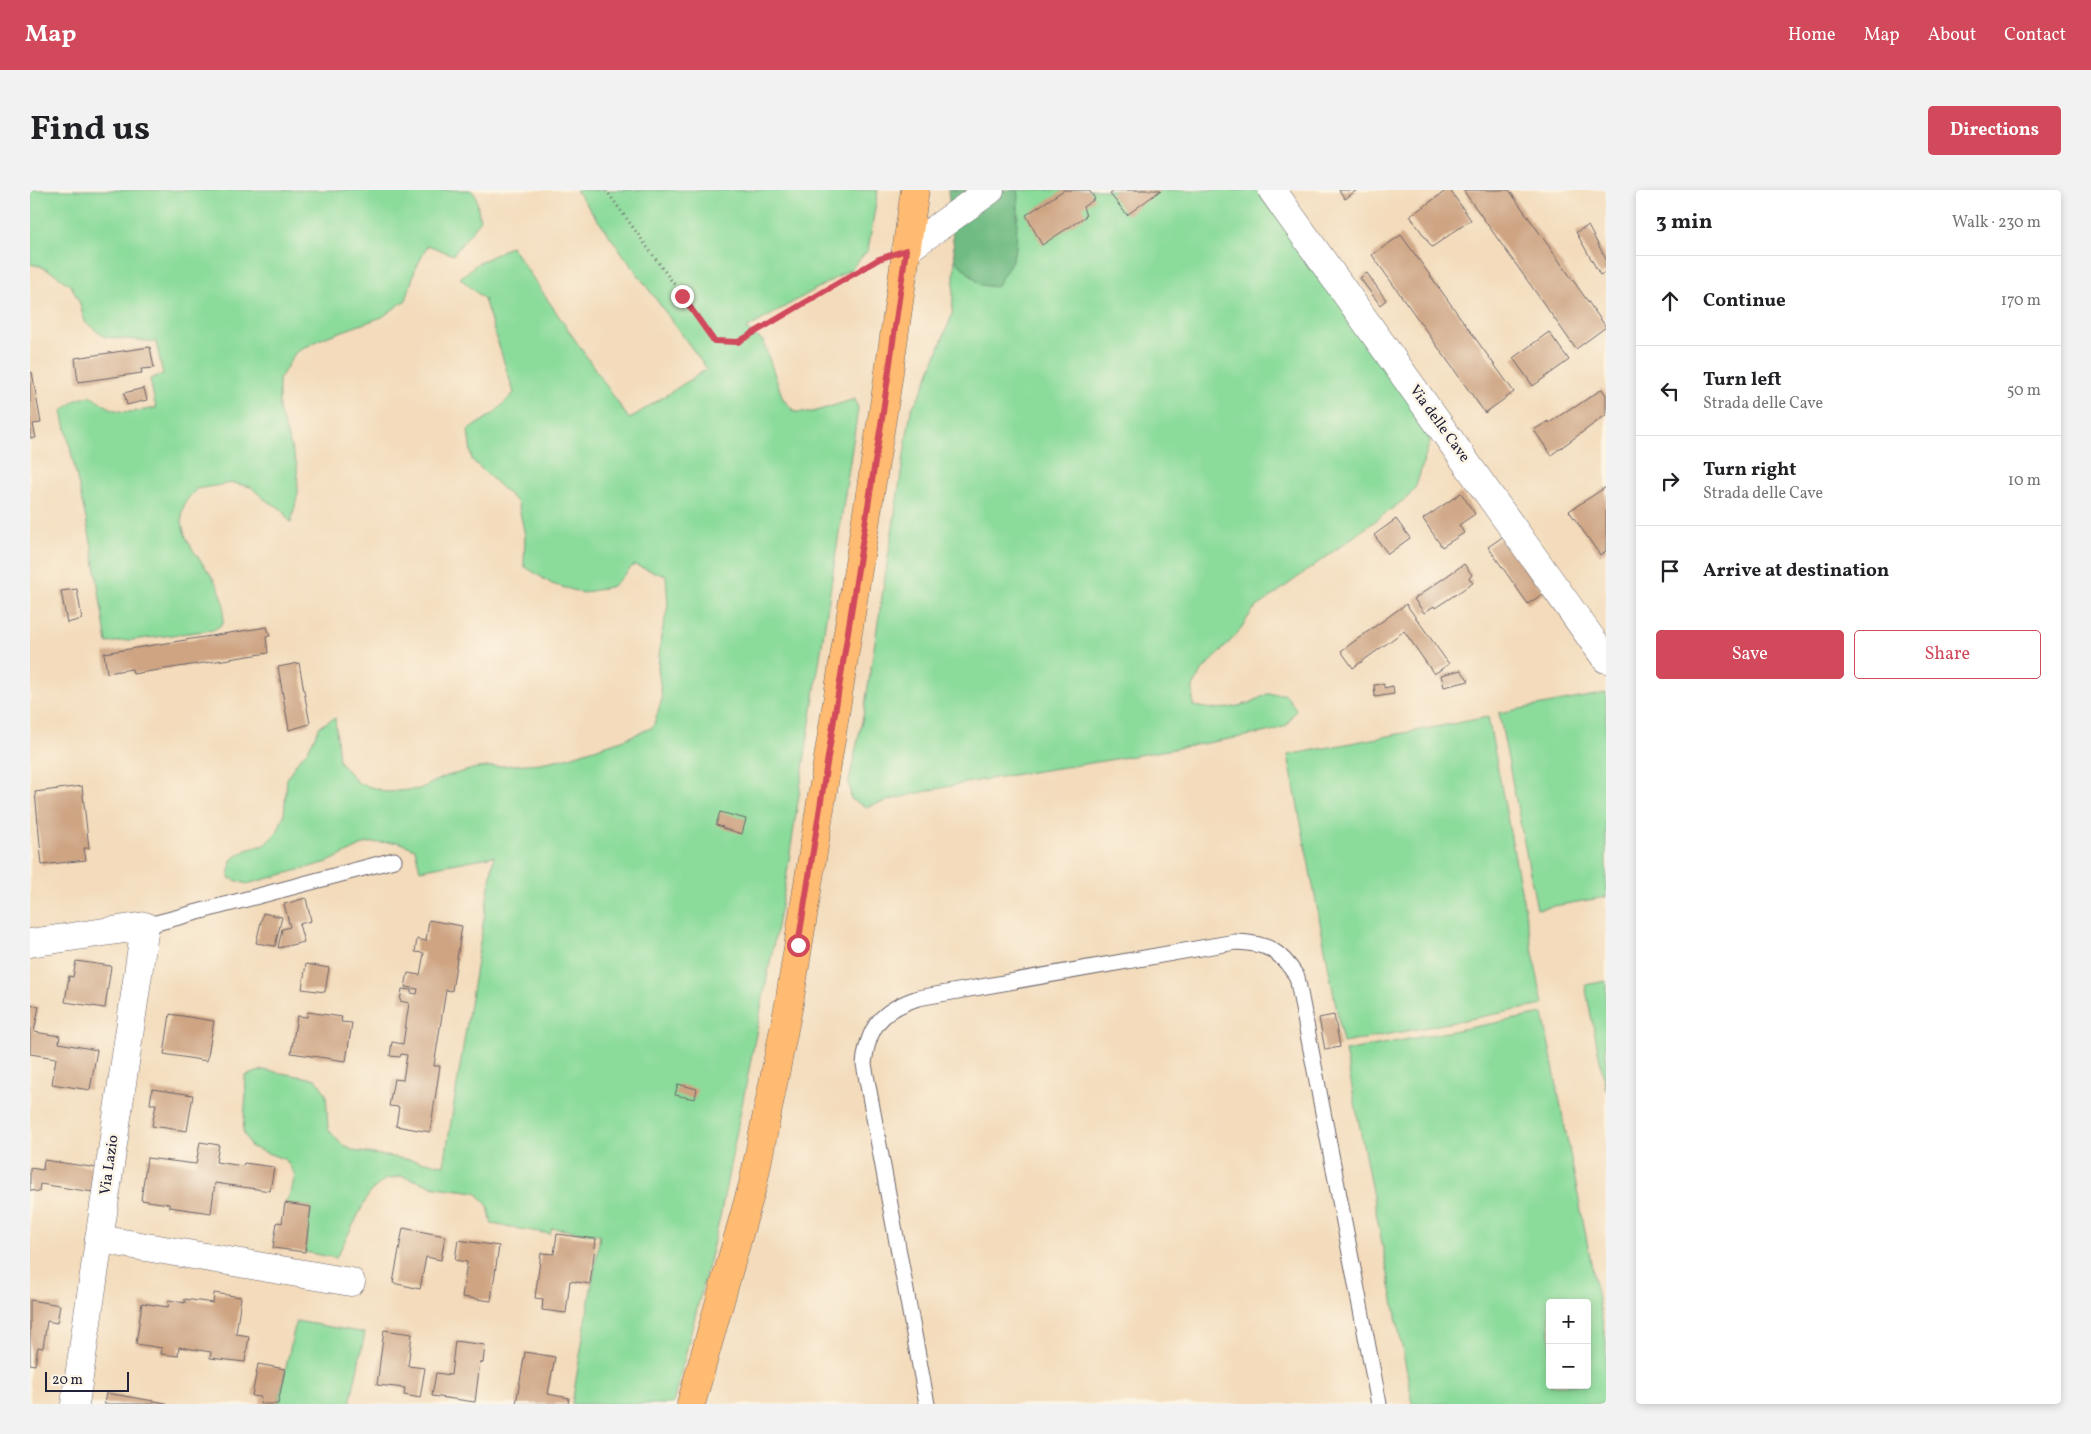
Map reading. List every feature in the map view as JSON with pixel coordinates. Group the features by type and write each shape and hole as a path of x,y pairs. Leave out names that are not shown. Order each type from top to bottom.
{"main road":[{"path":"691,1404 753,1184 789,1004 880,432 915,190"}],"street":[{"path":"906,250 990,190"},
{"name":"Via delle Cave","path":"1272,190 1606,659"},
{"path":"30,943 145,926"},
{"name":"Via Lazio","path":"75,1404 145,926"},
{"path":"99,1239 351,1282"}],"lane":[{"path":"145,926 394,860"},
{"path":"927,1404 864,1064 866,1045 873,1028 885,1014 900,1004 918,998 1235,942 1254,942 1272,949 1287,961 1297,976 1378,1404"}],"path":[{"path":"606,190 714,341 738,342 879,259 906,250"}],"green space":[{"path":"30,190 471,190 476,196 480,221 453,255 428,245 415,270 406,300 382,317 323,338 295,353 279,380 279,410 297,465 298,493 291,523 280,508 264,499 251,487 233,483 196,489 185,503 182,519 184,531 189,543 219,588 223,600 223,624 213,630 107,643 92,546 62,411 76,400 90,396 115,410 128,412 156,408 150,379 163,374 156,342 105,337 85,322 80,304 72,287 57,275 40,266 30,264"},
{"path":"576,190 878,190 868,250 851,269 746,329 763,341 783,399 795,412 813,412 855,399 858,409 785,886 720,1217 673,1404 572,1404 600,1235 552,1228 550,1234 492,1224 488,1206 476,1192 436,1187 402,1176 384,1180 370,1192 336,1258 305,1252 311,1207 285,1203 291,1192 295,1175 286,1160 251,1147 243,1131 246,1095 245,1076 263,1070 316,1079 326,1094 328,1129 340,1143 354,1151 444,1165 494,856 420,870 415,849 398,842 367,843 328,862 247,884 229,878 231,860 246,850 264,845 277,832 284,815 287,779 296,763 308,750 320,726 335,718 339,761 358,783 387,792 419,789 447,776 477,768 540,763 567,758 625,739 653,727 662,699 658,668 661,636 668,606 666,576 634,565 613,586 583,593 552,584 524,566 525,535 518,503 472,460 468,430 493,414 514,393 484,299 460,278 477,264 511,246 629,419 707,369"},
{"path":"948,190 1018,190 1016,248 1011,262 996,287 981,285 955,260"},
{"path":"1018,190 1257,190 1427,419 1430,441 1416,486 1408,497 1253,610 1237,634 1202,671 1193,687 1193,706 1212,709 1230,708 1250,703 1267,694 1285,694 1296,709 1286,726 1268,732 947,787 866,807 851,799 849,781 864,712 911,410 923,389 952,315 955,260 981,285 1018,217"},
{"path":"1606,693 1606,897 1537,909 1499,713"},
{"path":"1488,717 1543,1005 1343,1043 1288,755"},
{"path":"1606,981 1606,1090 1585,985"},
{"path":"1543,1014 1606,1340 1606,1404 1413,1404 1345,1051"},
{"path":"296,1321 365,1333 350,1404 278,1404"}],"building":[{"path":"1064,190 1089,190 1095,199 1083,207 1086,216 1042,245 1026,215"},
{"path":"1116,190 1161,190 1127,215 1110,194"},
{"path":"1339,190 1357,190 1345,199"},
{"path":"1447,190 1450,190 1471,220 1432,247 1410,216"},
{"path":"1463,190 1509,190 1606,327 1576,349"},
{"path":"1588,226 1606,259 1606,272 1600,275 1576,232"},
{"path":"1401,235 1514,392 1485,413 1372,255"},
{"path":"1367,273 1386,300 1380,305 1360,278"},
{"path":"1549,332 1569,360 1533,386 1513,358"},
{"path":"150,347 154,368 141,369 142,373 78,382 75,358"},
{"path":"32,372 41,423 33,424 36,438 30,438 30,373"},
{"path":"144,388 147,400 127,405 124,393"},
{"path":"1602,389 1606,395 1606,415 1551,455 1534,430 1548,421 1549,423"},
{"path":"1606,487 1606,551 1600,555 1569,511"},
{"path":"1461,493 1475,514 1459,525 1464,533 1442,547 1423,519"},
{"path":"1396,519 1410,538 1388,554 1374,535"},
{"path":"1504,536 1544,593 1528,604 1488,547"},
{"path":"1464,564 1472,575 1469,578 1473,583 1424,613 1414,599"},
{"path":"77,589 82,619 67,623 61,591"},
{"path":"1406,604 1449,664 1434,674 1404,631 1353,668 1341,651"},
{"path":"267,627 270,636 266,637 268,653 133,674 132,669 107,673 104,653"},
{"path":"299,663 310,724 289,730 278,667"},
{"path":"1461,670 1469,681 1444,687 1441,675"},
{"path":"1384,684 1384,688 1393,686 1394,694 1375,697 1374,685"},
{"path":"82,786 89,848 84,848 86,860 42,865 35,792"},
{"path":"720,812 746,819 742,834 716,825"},
{"path":"306,898 311,921 299,924 304,942 278,948 282,929 290,927 284,904"},
{"path":"263,913 282,917 275,946 256,943"},
{"path":"429,920 462,926 452,991 446,990 434,1066 440,1066 430,1132 396,1126 399,1107 389,1106 394,1079 403,1080 407,1055 401,1054 400,1057 390,1056 392,1042 403,1044 409,1003 400,1001 402,989 411,990 411,993 417,994 418,989 405,987 408,973 420,975 424,953 415,952 417,939 426,941"},
{"path":"76,961 111,966 105,1008 65,1002 69,976 73,977"},
{"path":"306,964 329,968 325,992 302,989"},
{"path":"30,1005 39,1007 34,1032 60,1036 59,1043 97,1050 90,1090 52,1084 56,1058 30,1054"},
{"path":"308,1012 342,1017 341,1022 352,1023 346,1061 291,1053 297,1016 307,1017"},
{"path":"170,1014 214,1021 207,1061 164,1054"},
{"path":"1334,1015 1340,1047 1325,1050 1319,1018"},
{"path":"678,1084 697,1089 695,1099 675,1095"},
{"path":"152,1089 193,1095 187,1131 152,1126 156,1104 150,1104"},
{"path":"200,1142 219,1145 216,1162 243,1166 244,1163 274,1167 270,1191 215,1183 211,1213 169,1207 169,1204 141,1200 147,1158 196,1164"},
{"path":"44,1160 97,1168 93,1192 40,1184 39,1192 30,1190 30,1168 43,1170"},
{"path":"285,1203 311,1207 305,1252 273,1248 277,1222 282,1223"},
{"path":"403,1228 445,1236 441,1260 426,1257 420,1289 393,1283"},
{"path":"557,1234 596,1239 590,1284 570,1281 566,1313 542,1310 543,1299 535,1298 541,1253 554,1254"},
{"path":"458,1240 499,1246 491,1301 462,1297 467,1262 455,1260"},
{"path":"214,1293 241,1297 236,1334 249,1336 245,1362 210,1358 211,1352 179,1347 178,1356 161,1354 162,1348 136,1344 142,1303 168,1307 169,1300 185,1303 185,1299 213,1303"},
{"path":"30,1300 60,1305 57,1323 47,1321 43,1348 38,1347 35,1365 30,1364"},
{"path":"384,1330 412,1334 408,1366 425,1368 420,1398 404,1395 405,1388 377,1385"},
{"path":"455,1341 485,1345 483,1363 480,1362 475,1402 432,1396 436,1373 451,1375"},
{"path":"525,1352 555,1357 548,1394 569,1398 568,1404 516,1404"},
{"path":"258,1364 285,1369 278,1404 260,1404 261,1397 252,1396"},
{"path":"106,1393 166,1403 166,1404 104,1404"}],"route":[{"path":"682,296 714,341 738,342 879,259 906,250 883,412 798,945"}]}
